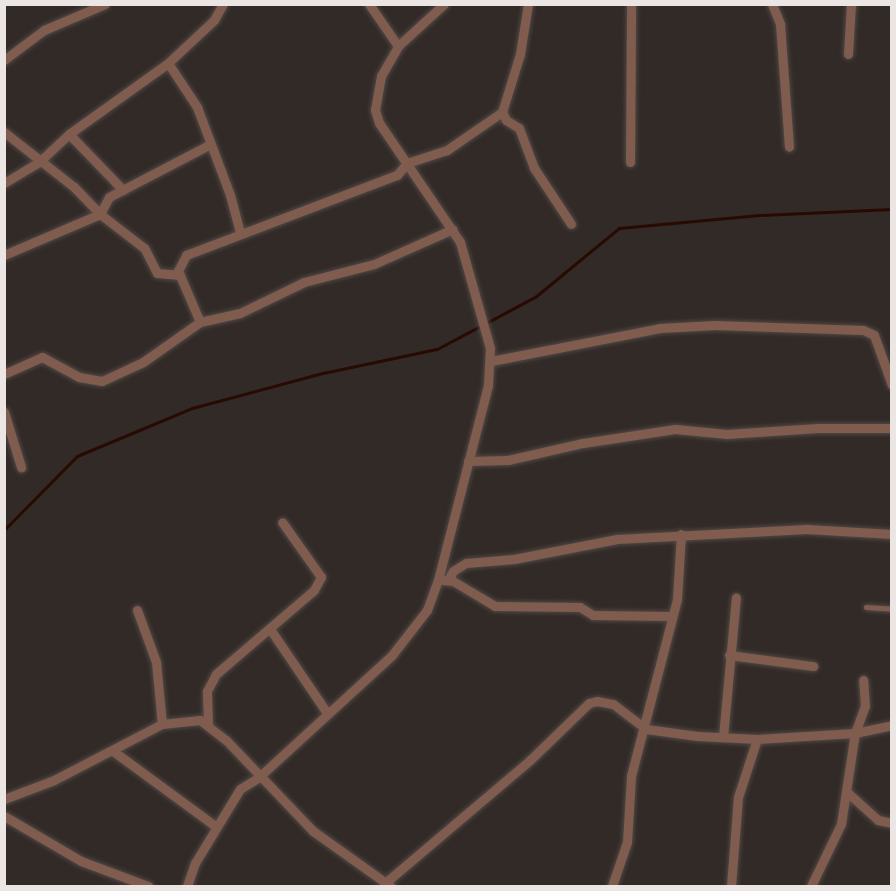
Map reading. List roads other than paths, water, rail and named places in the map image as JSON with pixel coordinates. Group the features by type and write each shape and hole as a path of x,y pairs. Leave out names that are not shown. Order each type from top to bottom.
{"street":[{"path":"4,60 44,30 105,4"},
{"path":"4,183 39,162 69,134 168,63 214,20 224,4"},
{"path":"369,4 399,46"},
{"path":"187,886 195,862 215,826 240,789 259,777 327,713 373,674 418,624 443,580 491,361 466,258 453,229 379,123 375,110 381,76 399,46 444,4"},
{"path":"200,322 180,275 179,263 186,255 397,175 407,163 447,150 502,112 520,54 528,4"},
{"path":"630,162 634,80 631,4"},
{"path":"772,4 780,24 789,147"},
{"path":"848,54 851,4"},
{"path":"168,63 197,106 209,145 230,195 240,233"},
{"path":"502,112 506,120 519,128 534,168 571,224"},
{"path":"4,132 39,162 74,187 100,213 144,248 157,273 180,275"},
{"path":"69,134 123,190"},
{"path":"4,255 100,213 109,197 209,145"},
{"path":"4,374 42,357 79,377 102,381 143,362 200,322 240,313 304,282 374,264 453,229"},
{"path":"491,361 660,328 715,325 863,330 874,335 891,385"},
{"path":"4,412 21,467"},
{"path":"468,461 508,460 583,443 675,429 727,434 818,428 891,429"},
{"path":"207,723 207,691 216,674 314,590 321,577 282,522"},
{"path":"443,580 466,562 514,559 617,539 807,529 891,534"},
{"path":"612,886 627,842 631,776 646,729 671,616 677,599 681,534"},
{"path":"443,580 495,606 580,607 593,615 671,616"},
{"path":"723,737 736,598"},
{"path":"137,610 156,662 162,724"},
{"path":"270,629 327,713"},
{"path":"729,655 813,666"},
{"path":"811,886 841,825 848,793 855,733 865,706 863,680"},
{"path":"4,799 113,750 162,724 188,719 207,723 313,831 387,885 530,760 589,703 604,700 613,704 646,729 723,737 757,739 855,733 891,725"},
{"path":"731,886 738,797 757,739"},
{"path":"113,750 215,826"},
{"path":"848,793 878,820 891,823"},
{"path":"4,816 59,850 148,886"}],"lane":[{"path":"866,607 891,609"}],"waterway":[{"path":"4,530 77,456 192,408 323,373 437,349 535,297 619,228 759,215 892,209"}]}
